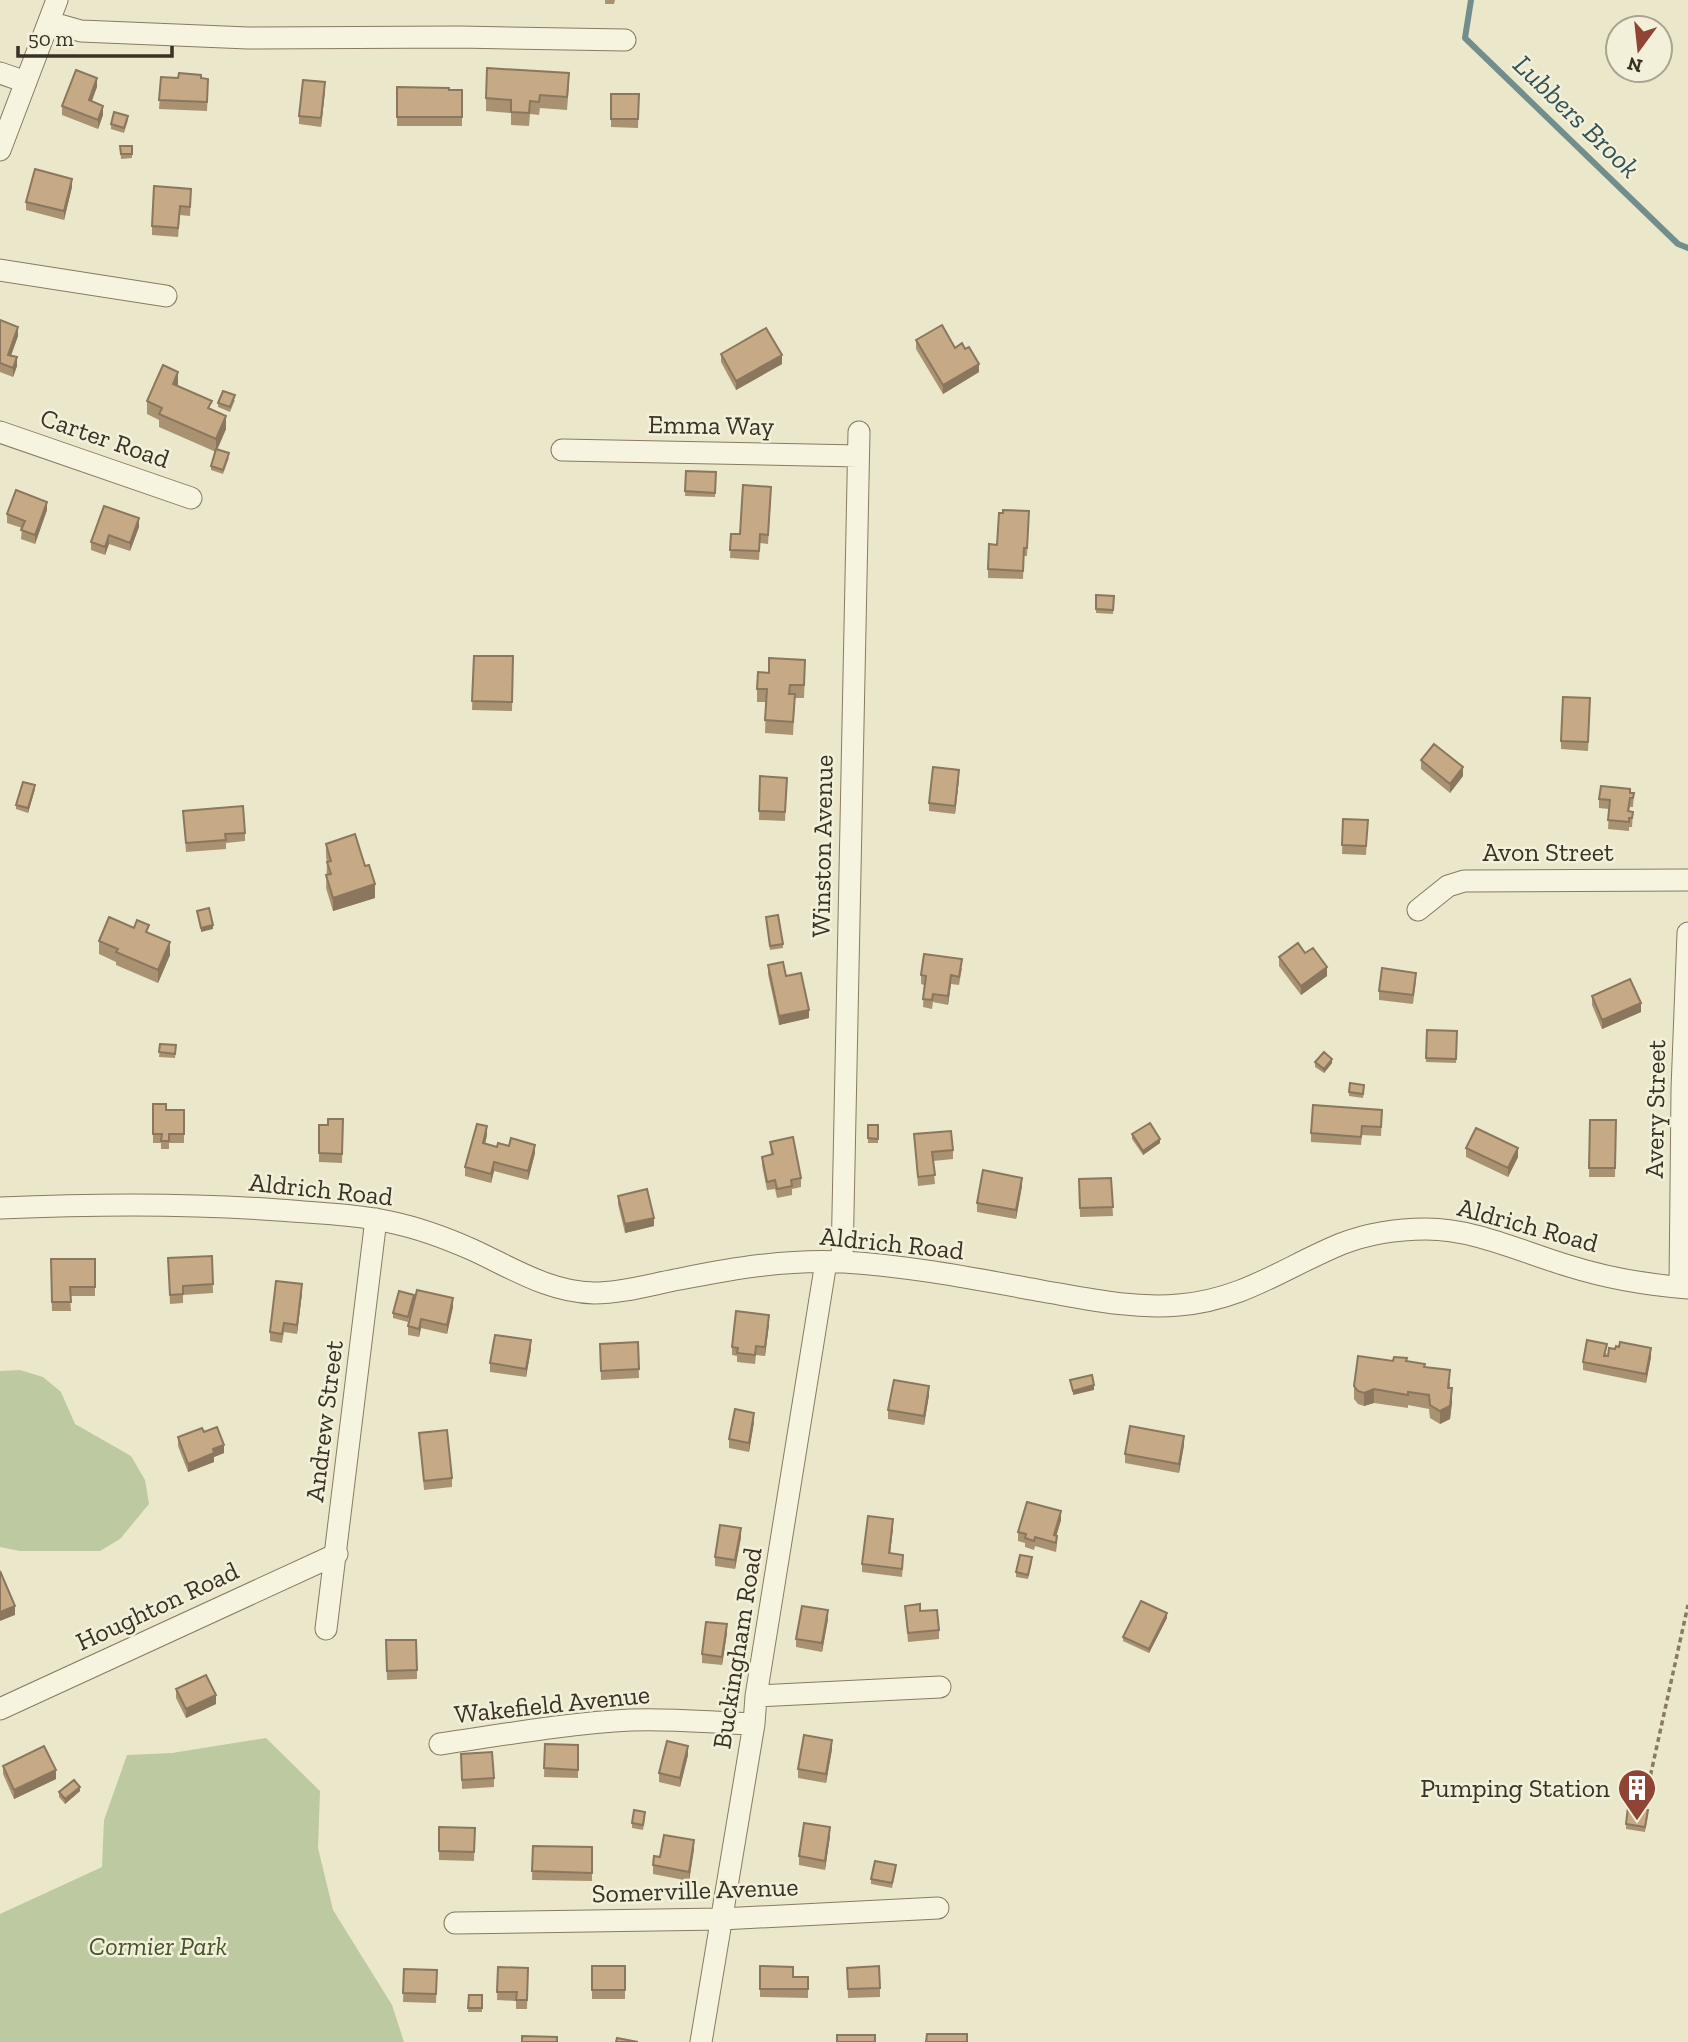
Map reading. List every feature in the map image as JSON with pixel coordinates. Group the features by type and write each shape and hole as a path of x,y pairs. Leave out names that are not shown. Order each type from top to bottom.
{"street":[{"path":"0,150 57,0"},
{"path":"48,22 81,31 248,38 459,37 625,40"},
{"path":"0,73 26,82"},
{"path":"0,270 166,296"},
{"name":"Carter Road","path":"0,432 191,498"},
{"name":"Winston Avenue","path":"834,1262 859,432"},
{"name":"Emma Way","path":"562,450 858,456"},
{"name":"Avon Street","path":"1418,910 1448,886 1464,881 1688,880"},
{"name":"Avery Street","path":"1684,1288 1682,1089 1688,933"},
{"name":"Aldrich Road","path":"0,1208 256,1208 376,1219 442,1237 540,1282 578,1292 610,1292 732,1269 798,1262 834,1262 926,1271 1112,1304 1174,1305 1219,1299 1345,1243 1411,1229 1434,1229 1490,1240 1572,1267 1684,1288"},
{"name":"Andrew Street","path":"326,1629 376,1219"},
{"name":"Buckingham Road","path":"701,2042 757,1696 834,1262"},
{"name":"Houghton Road","path":"0,1709 337,1554"},
{"path":"757,1696 940,1688"},
{"name":"Wakefield Avenue","path":"440,1744 630,1720 754,1724"},
{"name":"Somerville Avenue","path":"454,1923 721,1919 938,1908"}],"path":[{"path":"1645,1800 1688,1605"}],"green space":[{"path":"20,1370 43,1377 61,1392 75,1424 131,1456 145,1480 149,1504 120,1539 100,1551 20,1551 0,1547 0,1371"},
{"name":"Cormier Park","path":"266,1738 320,1791 318,1848 333,1910 392,2005 404,2042 0,2042 0,1914 102,1867 104,1820 127,1755 172,1753"}],"building":[{"path":"487,68 569,73 567,97 540,95 539,102 530,101 529,113 511,112 511,100 486,98"},
{"path":"76,70 97,78 89,100 103,106 98,120 62,106"},
{"path":"179,73 201,75 201,78 208,79 207,102 159,100 161,77 178,78"},
{"path":"303,80 325,82 321,118 299,116"},
{"path":"397,87 462,90 462,117 397,117"},
{"path":"611,94 639,94 638,119 611,119"},
{"path":"114,112 128,116 124,128 111,124"},
{"path":"120,146 132,146 132,154 121,154"},
{"path":"35,169 72,179 64,211 26,202"},
{"path":"154,186 191,189 190,207 180,206 178,228 152,226"},
{"path":"0,320 18,327 8,355 17,357 13,368 0,363"},
{"path":"942,325 955,348 962,343 965,349 969,347 979,364 943,385 916,340"},
{"path":"766,328 782,355 736,381 721,354"},
{"path":"163,365 178,372 173,384 212,401 208,408 226,416 216,439 159,414 162,408 147,401"},
{"path":"223,391 235,395 230,407 218,403"},
{"path":"216,449 229,453 223,470 211,466"},
{"path":"686,471 716,472 715,493 685,491"},
{"path":"743,485 771,487 768,535 760,534 759,551 730,550 731,534 740,534"},
{"path":"16,490 47,502 35,535 21,530 25,521 7,514"},
{"path":"104,506 139,518 130,543 109,535 105,547 91,542"},
{"path":"1003,510 1029,511 1023,571 988,569 989,544 997,545 999,513 1003,513"},
{"path":"1096,595 1114,596 1113,610 1096,609"},
{"path":"474,656 513,656 512,702 472,701"},
{"path":"769,658 805,660 804,685 790,685 789,694 795,694 793,722 765,720 767,689 757,689 758,672 769,673"},
{"path":"1563,697 1590,698 1588,742 1561,741"},
{"path":"1434,744 1463,767 1450,784 1421,760"},
{"path":"933,767 959,770 955,806 929,803"},
{"path":"760,776 787,778 785,812 759,811"},
{"path":"23,782 35,785 28,808 16,805"},
{"path":"1601,786 1630,789 1630,793 1634,793 1633,798 1630,798 1628,811 1633,812 1629,822 1608,820 1610,800 1599,799"},
{"path":"243,806 245,833 225,834 226,840 186,843 183,811"},
{"path":"1343,819 1368,820 1366,846 1342,845"},
{"path":"355,834 365,866 369,865 375,884 333,898 326,875 331,874 327,862 331,861 326,844"},
{"path":"209,908 213,925 201,928 197,911"},
{"path":"778,915 783,944 770,946 766,917"},
{"path":"109,917 134,928 137,920 149,925 146,932 170,942 158,970 116,952 118,949 99,941"},
{"path":"1298,943 1305,953 1313,948 1327,967 1301,986 1279,957"},
{"path":"924,954 962,959 959,977 951,975 948,996 933,994 932,1000 923,999 926,976 921,975"},
{"path":"783,962 786,976 801,973 809,1010 779,1016 768,965"},
{"path":"1382,968 1416,973 1413,995 1379,991"},
{"path":"1630,979 1641,1003 1602,1020 1592,996"},
{"path":"1427,1030 1457,1031 1456,1059 1426,1058"},
{"path":"160,1044 176,1045 175,1054 159,1052"},
{"path":"1324,1052 1332,1059 1324,1069 1315,1062"},
{"path":"1350,1083 1364,1085 1363,1094 1349,1092"},
{"path":"153,1104 166,1104 166,1110 184,1110 184,1134 169,1134 169,1141 161,1141 162,1134 153,1134"},
{"path":"1313,1105 1382,1110 1381,1127 1362,1126 1361,1137 1311,1133"},
{"path":"328,1119 343,1119 342,1154 319,1153 319,1125 328,1125"},
{"path":"1590,1120 1616,1120 1615,1168 1589,1168"},
{"path":"1150,1123 1160,1139 1143,1151 1132,1134"},
{"path":"477,1124 487,1126 483,1143 497,1147 498,1143 509,1146 511,1138 535,1145 528,1171 494,1162 491,1174 465,1167"},
{"path":"868,1125 878,1125 878,1139 868,1138"},
{"path":"1476,1128 1518,1148 1508,1168 1466,1148"},
{"path":"951,1131 953,1150 932,1152 935,1175 918,1177 914,1134"},
{"path":"793,1137 801,1178 791,1180 792,1186 777,1189 775,1180 767,1182 762,1157 773,1154 770,1142"},
{"path":"983,1170 1022,1178 1016,1210 977,1203"},
{"path":"1111,1178 1113,1207 1080,1208 1079,1179"},
{"path":"647,1189 654,1218 625,1224 618,1196"},
{"path":"212,1256 213,1284 183,1286 183,1294 170,1295 168,1258"},
{"path":"51,1259 95,1259 95,1287 70,1287 71,1302 52,1302"},
{"path":"276,1281 302,1284 297,1325 284,1323 282,1334 270,1332"},
{"path":"417,1290 453,1298 447,1325 421,1319 419,1329 408,1326"},
{"path":"399,1291 414,1295 408,1317 393,1313"},
{"path":"736,1311 769,1315 765,1347 756,1346 755,1355 737,1353 738,1348 732,1347"},
{"path":"495,1335 531,1340 526,1369 490,1363"},
{"path":"1587,1340 1607,1344 1604,1356 1608,1356 1609,1348 1619,1347 1620,1342 1651,1348 1646,1374 1583,1362"},
{"path":"638,1342 639,1369 601,1371 600,1344"},
{"path":"1358,1356 1393,1361 1394,1357 1407,1358 1406,1361 1425,1364 1424,1367 1450,1370 1450,1406 1440,1411 1430,1405 1429,1395 1408,1392 1408,1395 1374,1389 1364,1393 1358,1391 1354,1386"},
{"path":"1092,1375 1094,1385 1073,1391 1070,1380"},
{"path":"894,1380 929,1386 924,1416 888,1410"},
{"path":"735,1409 754,1413 749,1443 729,1439"},
{"path":"1130,1426 1184,1436 1179,1464 1125,1454"},
{"path":"217,1427 224,1445 213,1449 214,1453 188,1464 178,1437 202,1428 204,1432"},
{"path":"447,1430 452,1478 424,1481 419,1433"},
{"path":"1027,1502 1061,1511 1054,1535 1057,1536 1056,1543 1035,1537 1034,1541 1025,1538 1026,1534 1018,1532"},
{"path":"868,1516 893,1519 889,1553 903,1555 902,1569 862,1564"},
{"path":"720,1525 741,1528 735,1560 715,1557"},
{"path":"1020,1555 1032,1557 1028,1575 1016,1572"},
{"path":"0,1571 15,1606 0,1612"},
{"path":"1141,1601 1167,1613 1149,1649 1123,1637"},
{"path":"920,1604 920,1611 937,1610 939,1630 908,1633 905,1606"},
{"path":"802,1606 828,1610 822,1643 796,1639"},
{"path":"706,1622 727,1624 722,1657 702,1654"},
{"path":"386,1640 416,1640 417,1670 387,1671"},
{"path":"206,1675 216,1695 186,1709 176,1689"},
{"path":"804,1735 832,1740 826,1774 798,1769"},
{"path":"667,1741 688,1746 680,1778 659,1773"},
{"path":"545,1744 578,1745 578,1770 544,1768"},
{"path":"44,1746 56,1770 14,1790 3,1766"},
{"path":"492,1752 494,1778 462,1780 461,1754"},
{"path":"74,1780 80,1787 65,1799 59,1792"},
{"name":"Pumping Station","path":"1628,1807 1648,1810 1645,1827 1626,1824"},
{"path":"634,1810 645,1812 643,1825 632,1823"},
{"path":"804,1823 830,1827 825,1861 799,1856"},
{"path":"439,1827 475,1828 474,1852 439,1851"},
{"path":"664,1835 694,1840 689,1872 653,1865 654,1856 660,1857"},
{"path":"533,1846 592,1847 592,1873 532,1871"},
{"path":"875,1861 896,1865 892,1883 871,1879"},
{"path":"592,1966 625,1966 625,1990 592,1990"},
{"path":"760,1966 793,1967 793,1977 808,1977 808,1989 760,1989"},
{"path":"879,1966 880,1988 848,1989 847,1968"},
{"path":"498,1967 528,1968 527,2000 516,2000 517,1992 497,1992"},
{"path":"404,1969 437,1970 436,1994 403,1993"},
{"path":"469,1995 482,1995 482,2008 468,2008"},
{"path":"927,2034 967,2034 967,2042 926,2042"},
{"path":"837,2035 875,2035 875,2042 837,2042"},
{"path":"522,2036 557,2037 557,2042 522,2042"},
{"path":"617,2038 638,2042 616,2042"}],"waterway":[{"name":"Lubbers Brook","path":"1471,0 1465,38 1678,244 1688,248"}],"place":[{"name":"Pumping Station","path":"1637,1822"}]}
